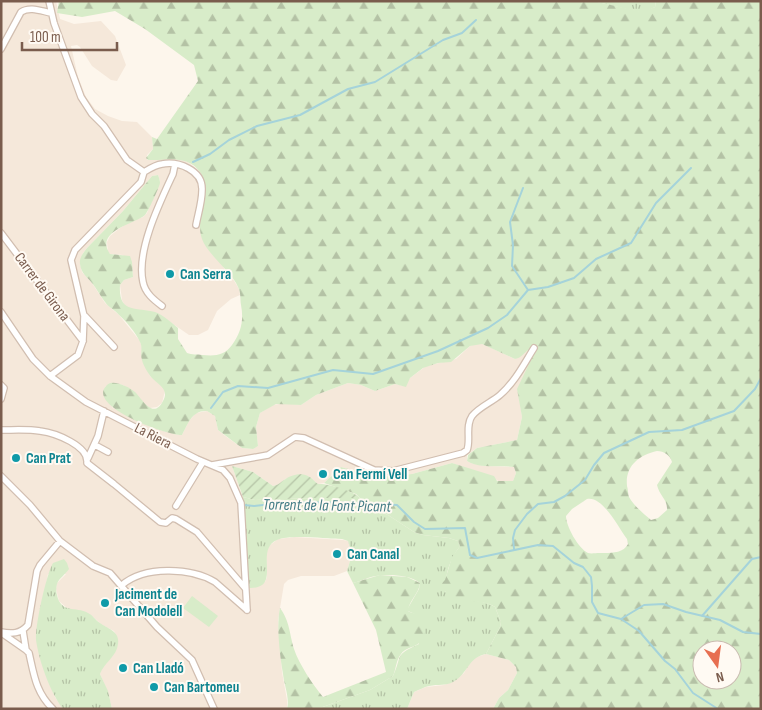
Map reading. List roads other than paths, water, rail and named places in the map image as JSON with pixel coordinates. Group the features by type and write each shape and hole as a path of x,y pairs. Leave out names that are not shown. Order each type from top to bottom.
{"street":[{"path":"49,1 50,13 81,96 92,114 104,126 127,160 144,172"},
{"path":"1,49 21,12 25,9 50,13"},
{"path":"50,376 78,354 83,341 84,316 72,260 74,250 141,182 144,172 161,164 186,166 200,181 202,190 196,225"},
{"path":"162,306 150,296 143,283 142,266 147,237 173,174 175,164"},
{"name":"Carrer de Girona","path":"1,233 83,341"},
{"name":"La Riera","path":"1,312 33,359 50,376 86,402 203,462 223,470 230,478 241,503 247,610 214,582 190,572 156,570 126,581 122,585"},
{"path":"84,316 114,347"},
{"path":"212,465 268,455 295,437 304,438 374,470 394,472 463,453 469,446 468,435 472,417 500,395 514,381 534,348"},
{"path":"1,399 3,387"},
{"path":"104,411 95,445 87,463 160,522 166,523 172,518 176,518 196,532 245,588"},
{"path":"1,430 39,430 53,433 84,451 88,458"},
{"path":"95,445 108,452"},
{"path":"176,506 203,462"},
{"path":"1,476 30,505 60,541 93,566 110,573 157,627 192,660 214,709"},
{"path":"1,632 13,634 23,631 28,625 37,571 60,541"},
{"path":"23,631 26,650"},
{"path":"1,632 29,653 38,690 43,699 53,709"}],"waterway":[{"path":"193,162 210,154 229,140 257,126 300,115 348,89 375,82 443,40 462,33 476,20"},
{"path":"211,408 223,392 238,386 268,388 333,370 373,374 438,351 488,328 507,315 528,290 548,287 574,278 596,259 631,243 656,203 691,168"},
{"path":"523,188 510,222 513,245 512,266 528,290"},
{"path":"514,549 513,538 515,530 527,514 538,504 554,502 565,496 585,480 604,453 649,432 682,430 734,411 755,389 761,378"},
{"name":"Torrent de la Font Picant","path":"244,505 254,506 290,502 397,505 414,522 425,529 465,528 470,555 477,558 538,545 553,546 574,563 583,567 591,577 592,602 598,613 621,619 639,631 665,661 675,669 693,693 718,709"},
{"path":"702,616 752,559 761,557"},
{"path":"621,619 644,605 663,604 720,620 743,632 761,634"}],"place":[{"name":"Can Serra","path":"170,274"},
{"name":"Can Prat","path":"16,458"},
{"name":"Can Fermí Vell","path":"323,474"},
{"name":"Can Canal","path":"337,554"},
{"name":"Jaciment de Can Modolell","path":"105,603"},
{"name":"Can Lladó","path":"123,668"},
{"name":"Can Bartomeu","path":"154,687"}]}
